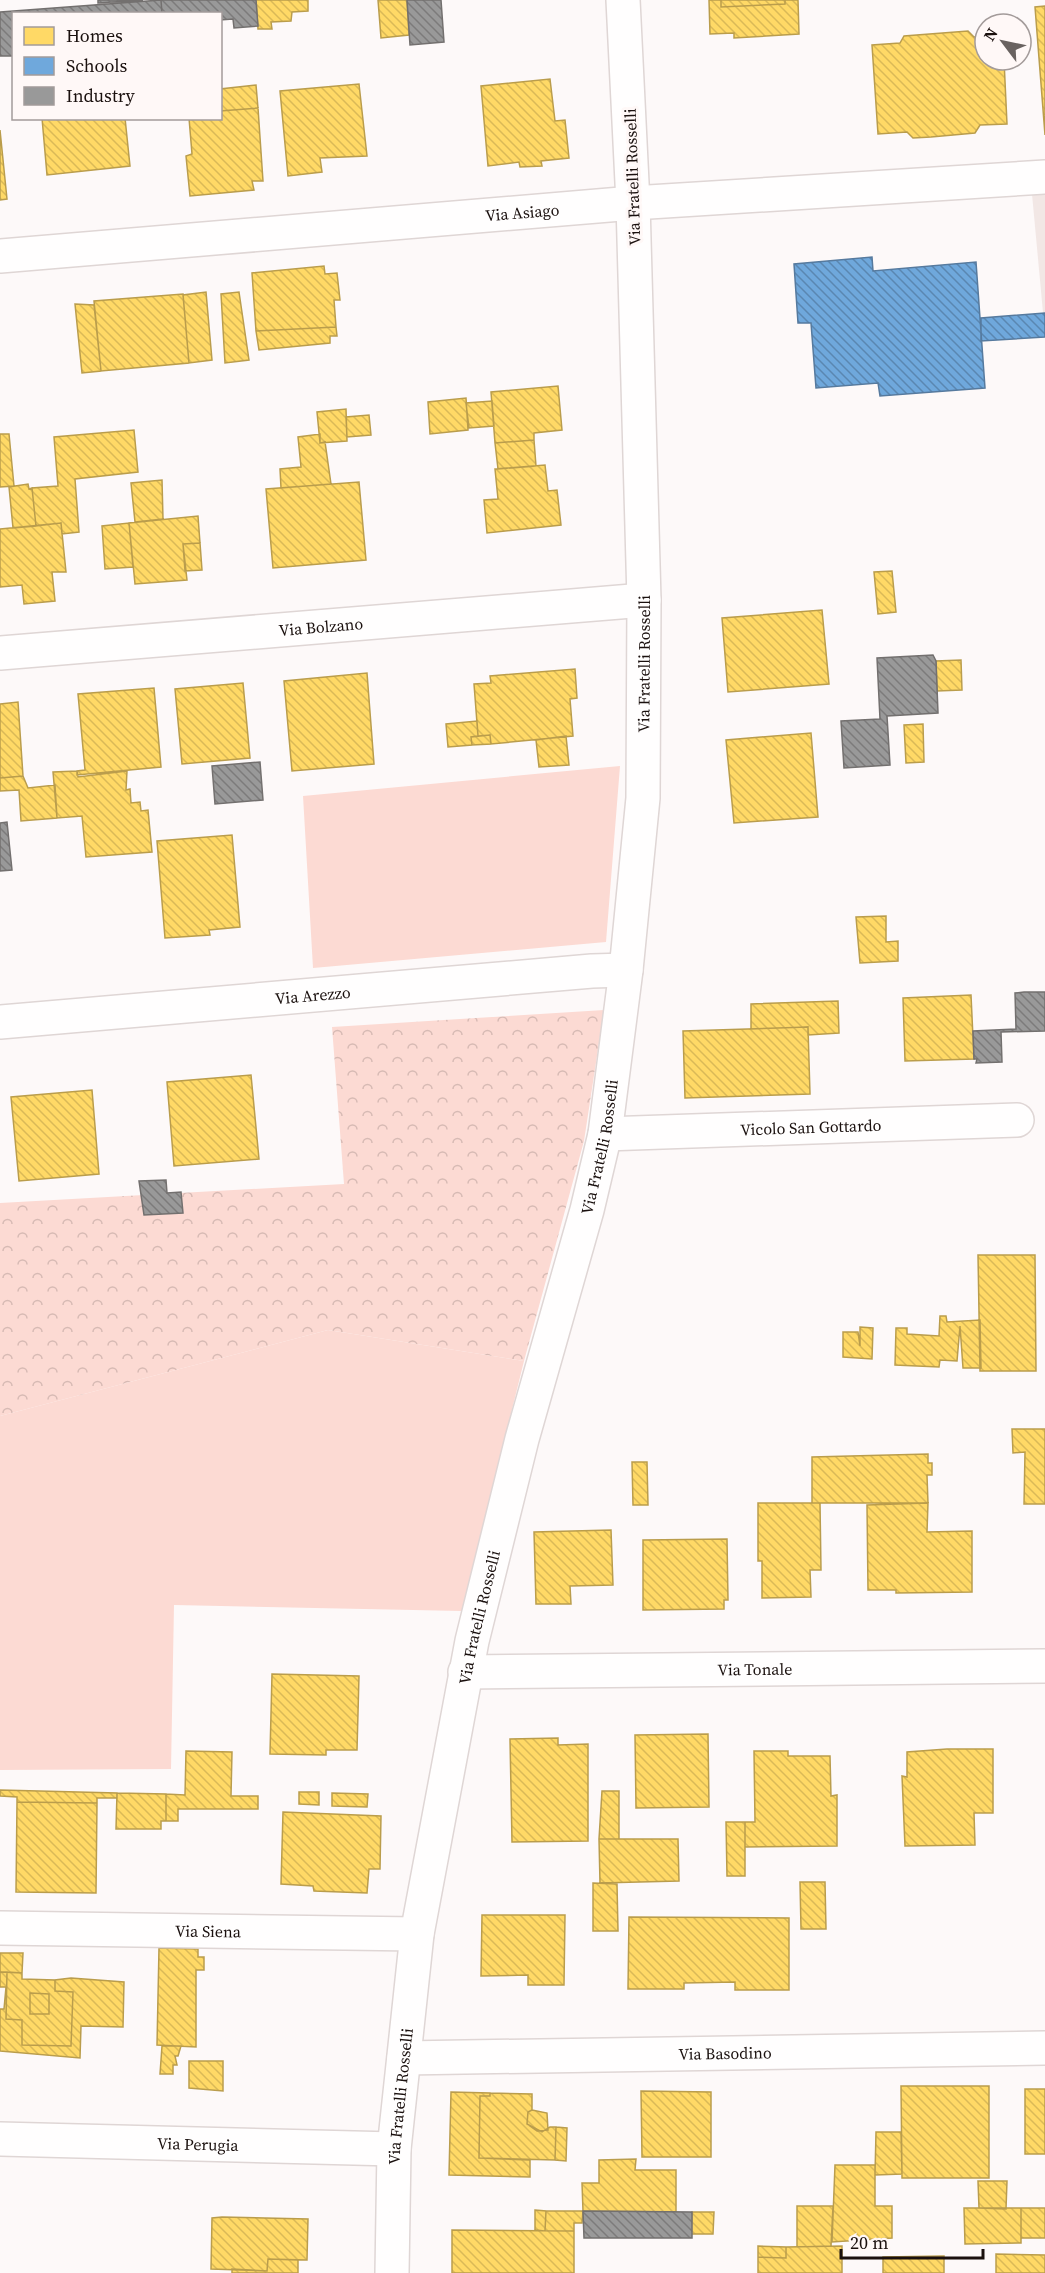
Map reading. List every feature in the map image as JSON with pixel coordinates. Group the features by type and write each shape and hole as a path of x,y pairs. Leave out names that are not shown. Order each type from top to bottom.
{"street":[{"name":"Via Fratelli Rosselli","path":"392,2273 394,2149 417,1934 465,1672 522,1438 587,1210 604,1134 626,970 644,798 644,600 633,203 623,0"},
{"name":"Via Asiago","path":"0,256 633,203 1045,177"},
{"name":"Via Bolzano","path":"0,653 644,600"},
{"name":"Via Arezzo","path":"0,1022 568,973 626,970"},
{"name":"Vicolo San Gottardo","path":"604,1134 1017,1120"},
{"name":"Via Tonale","path":"465,1672 1045,1666"},
{"name":"Via Siena","path":"0,1928 417,1934"},
{"name":"Via Basodino","path":"404,2058 1045,2048"},
{"name":"Via Perugia","path":"0,2139 394,2149"}],"shaded area":[{"path":"1045,193 1045,334 1032,194"}],"green space":[{"path":"620,766 606,942 313,968 303,796"},
{"path":"604,1010 584,1141 524,1361 328,1330 0,1416 0,1203 344,1184 332,1027"},
{"path":"328,1330 524,1361 462,1611 174,1605 171,1769 0,1770 0,1416"}],"building: Homes":[{"path":"256,0 308,0 308,11 292,12 291,21 271,22 272,29 258,29"},
{"path":"378,0 407,0 409,35 381,38"},
{"path":"709,0 721,0 721,7 785,4 785,0 798,0 799,34 734,38 734,33 710,34"},
{"path":"721,0 785,0 785,4 721,7"},
{"path":"1045,6 1045,135 1035,7"},
{"path":"968,31 973,36 973,72 1005,72 1007,124 980,125 975,133 931,137 913,138 907,132 878,134 872,45 900,43 904,36"},
{"path":"550,79 555,121 565,120 569,158 541,161 542,166 520,167 519,162 488,166 481,86"},
{"path":"359,84 367,156 320,158 322,172 288,176 280,91"},
{"path":"256,85 258,108 222,111 222,89"},
{"path":"258,108 263,181 252,181 254,190 190,196 186,156 192,154 189,120 222,120 222,111"},
{"path":"42,120 125,120 130,166 47,175"},
{"path":"0,130 7,199 0,200"},
{"path":"324,266 325,274 337,273 340,300 334,300 336,327 256,331 252,273"},
{"path":"206,292 212,360 189,363 183,295"},
{"path":"239,292 249,360 225,363 221,294"},
{"path":"183,294 189,363 101,371 94,301"},
{"path":"75,304 94,305 101,371 82,373"},
{"path":"336,327 337,336 330,336 330,343 259,350 256,331"},
{"path":"558,386 562,430 534,433 534,440 495,443 491,392"},
{"path":"466,398 468,430 430,434 428,402"},
{"path":"492,401 494,426 469,428 466,403"},
{"path":"346,409 347,441 320,443 317,412"},
{"path":"369,415 371,435 347,437 346,417"},
{"path":"134,430 138,472 75,479 79,532 62,534 61,523 36,526 32,488 58,486 54,437"},
{"path":"0,434 9,434 14,486 0,487"},
{"path":"320,434 320,443 325,442 331,484 281,488 280,469 301,467 298,437"},
{"path":"534,440 536,466 498,469 495,443"},
{"path":"545,465 548,491 557,490 561,525 487,533 484,500 498,499 495,469"},
{"path":"162,480 163,519 135,522 131,483"},
{"path":"359,482 366,560 273,568 266,489"},
{"path":"28,484 29,489 32,488 36,526 13,528 9,487"},
{"path":"198,516 200,543 183,544 187,580 135,584 129,523"},
{"path":"61,523 66,572 52,572 55,601 24,604 22,585 0,587 0,529"},
{"path":"129,523 133,567 105,569 102,526"},
{"path":"200,543 202,570 185,571 183,544"},
{"path":"892,571 896,612 878,614 874,572"},
{"path":"822,610 829,684 728,692 722,618"},
{"path":"961,660 962,690 937,691 936,661"},
{"path":"575,669 577,698 570,699 573,736 491,744 490,735 478,736 474,684 491,683 490,676"},
{"path":"367,673 374,764 292,771 284,681"},
{"path":"243,683 250,758 182,764 175,689"},
{"path":"154,688 161,767 77,775 77,771 85,770 78,694"},
{"path":"18,702 23,776 0,778 0,704"},
{"path":"477,721 478,736 471,737 472,745 448,747 446,724"},
{"path":"923,724 924,762 906,763 904,725"},
{"path":"811,733 818,817 734,823 726,740"},
{"path":"490,735 491,744 472,745 471,737"},
{"path":"566,736 569,765 539,767 536,740"},
{"path":"77,771 78,777 127,771 126,790 130,789 131,803 140,802 141,811 148,810 152,852 86,857 82,816 57,818 53,772"},
{"path":"23,776 28,788 55,785 57,818 21,821 19,790 0,791 0,778"},
{"path":"232,835 240,927 209,930 210,935 165,938 157,841"},
{"path":"886,916 886,942 898,941 898,961 860,963 856,917"},
{"path":"971,995 974,1059 905,1061 903,998"},
{"path":"838,1001 839,1033 808,1035 808,1027 751,1029 751,1004"},
{"path":"808,1027 810,1094 685,1098 683,1031"},
{"path":"251,1075 259,1159 174,1166 167,1082"},
{"path":"92,1090 99,1174 19,1181 11,1097"},
{"path":"978,1255 1035,1255 1036,1371 980,1371"},
{"path":"940,1316 946,1316 947,1322 980,1320 981,1368 963,1368 960,1326 957,1361 940,1360 939,1367 895,1365 896,1328 907,1328 907,1334 939,1336"},
{"path":"860,1327 873,1328 872,1359 843,1357 843,1332 858,1332 860,1346"},
{"path":"1012,1429 1045,1429 1045,1504 1024,1504 1025,1452 1013,1453"},
{"path":"928,1454 928,1463 932,1463 932,1475 927,1475 928,1503 812,1503 812,1457"},
{"path":"632,1462 647,1462 648,1505 633,1505"},
{"path":"758,1503 820,1503 821,1570 810,1570 811,1597 762,1598 762,1561 758,1561"},
{"path":"928,1503 927,1532 972,1531 972,1592 896,1593 896,1590 868,1590 867,1505"},
{"path":"611,1530 613,1585 570,1586 571,1604 536,1604 534,1532"},
{"path":"727,1539 728,1600 724,1600 724,1609 643,1610 643,1540"},
{"path":"272,1674 359,1676 357,1750 326,1750 326,1755 270,1754"},
{"path":"708,1734 709,1807 636,1808 635,1735"},
{"path":"558,1738 558,1745 588,1744 588,1841 512,1842 510,1739"},
{"path":"993,1749 993,1813 974,1813 975,1845 905,1846 902,1776 907,1777 907,1752"},
{"path":"186,1751 232,1752 231,1796 258,1796 258,1809 178,1809 178,1821 166,1821 166,1794 185,1795"},
{"path":"754,1751 788,1751 788,1756 830,1756 831,1796 837,1795 837,1846 745,1847 745,1822 755,1822"},
{"path":"0,1790 117,1793 117,1798 97,1798 97,1803 17,1802 17,1797 0,1796"},
{"path":"602,1791 619,1791 619,1839 599,1839"},
{"path":"299,1792 319,1792 319,1805 299,1804"},
{"path":"117,1793 166,1794 166,1821 161,1821 161,1829 116,1829"},
{"path":"332,1793 368,1794 367,1807 332,1806"},
{"path":"17,1802 97,1803 96,1893 16,1892"},
{"path":"283,1812 381,1816 380,1869 369,1869 367,1893 314,1891 313,1886 281,1884"},
{"path":"726,1822 745,1822 745,1876 727,1876"},
{"path":"599,1839 678,1839 679,1881 600,1883"},
{"path":"800,1882 825,1882 826,1929 801,1929"},
{"path":"593,1883 617,1884 618,1931 593,1931"},
{"path":"482,1915 565,1915 564,1985 528,1985 528,1975 481,1976"},
{"path":"629,1917 789,1918 789,1990 735,1990 735,1982 684,1983 684,1989 628,1989"},
{"path":"159,1948 198,1949 198,1957 204,1957 204,1970 196,1970 196,2047 157,2045"},
{"path":"0,1953 23,1953 22,1973 0,1972"},
{"path":"0,1972 7,1972 6,2019 22,2020 22,2045 71,2046 73,1992 55,1991 55,1980 71,1978 124,1982 123,2027 81,2026 80,2058 0,2051 0,2009 4,2009 6,1987 0,1987"},
{"path":"7,1972 22,1973 22,1979 55,1980 55,1991 73,1992 71,2046 22,2045 22,2020 6,2019","holes":["30,1993 49,1994 49,2014 30,2014"]},
{"path":"30,1993 49,1994 49,2014 30,2014"},
{"path":"162,2046 181,2046 178,2056 175,2056 177,2065 173,2065 173,2074 160,2074"},
{"path":"189,2061 223,2061 223,2091 189,2088"},
{"path":"901,2086 989,2086 989,2178 902,2178"},
{"path":"1025,2089 1045,2089 1045,2154 1025,2154"},
{"path":"641,2091 711,2092 711,2157 642,2157"},
{"path":"451,2092 490,2093 490,2096 480,2096 479,2158 530,2160 530,2177 449,2175"},
{"path":"490,2093 532,2094 532,2110 528,2112 527,2124 542,2132 550,2127 556,2127 555,2160 479,2158 480,2096 490,2096"},
{"path":"532,2110 547,2113 548,2130 537,2131 527,2124 528,2112"},
{"path":"556,2127 567,2128 566,2161 555,2160"},
{"path":"876,2132 901,2132 902,2174 875,2175"},
{"path":"636,2159 635,2170 676,2170 676,2212 583,2211 582,2183 599,2183 599,2160"},
{"path":"835,2165 875,2165 875,2206 892,2206 892,2238 832,2242"},
{"path":"978,2181 1007,2181 1006,2209 979,2208"},
{"path":"797,2206 833,2206 831,2246 797,2247"},
{"path":"964,2208 1021,2208 1021,2243 965,2244"},
{"path":"1021,2208 1045,2208 1045,2238 1021,2238"},
{"path":"535,2210 546,2211 545,2231 535,2230"},
{"path":"546,2211 583,2211 582,2223 574,2223 574,2231 545,2231"},
{"path":"692,2212 714,2212 713,2234 691,2234"},
{"path":"212,2218 308,2219 307,2260 268,2259 267,2271 211,2269"},
{"path":"452,2230 574,2231 574,2273 452,2273"},
{"path":"758,2246 786,2247 786,2258 758,2257"},
{"path":"842,2246 842,2273 758,2273 758,2257 786,2258 786,2247"},
{"path":"996,2254 1045,2255 1045,2273 996,2273"},
{"path":"944,2256 944,2273 883,2273 883,2257"},
{"path":"268,2259 298,2260 298,2273 232,2273 232,2269 267,2271"}],"building: Schools":[{"path":"872,257 873,271 976,262 985,388 880,396 878,383 816,388 811,323 798,323 794,264"},
{"path":"1045,313 1045,337 981,341 981,318"}],"building: Industry":[{"path":"98,0 143,0 98,3"},
{"path":"161,0 162,12 12,12 12,56 0,56 0,12"},
{"path":"161,0 256,0 258,26 234,28 233,19 222,20 222,12 162,12"},
{"path":"407,0 441,0 444,42 410,45"},
{"path":"933,655 936,661 938,713 887,716 890,765 844,768 841,721 880,719 877,658"},
{"path":"260,762 263,800 215,804 212,766"},
{"path":"7,822 12,870 0,871 0,823"},
{"path":"1045,992 1045,1031 1001,1032 1002,1062 976,1063 973,1031 1016,1029 1015,993"},
{"path":"166,1180 167,1193 181,1192 183,1213 144,1215 139,1181"},
{"path":"583,2211 692,2212 692,2238 584,2238"}]}
